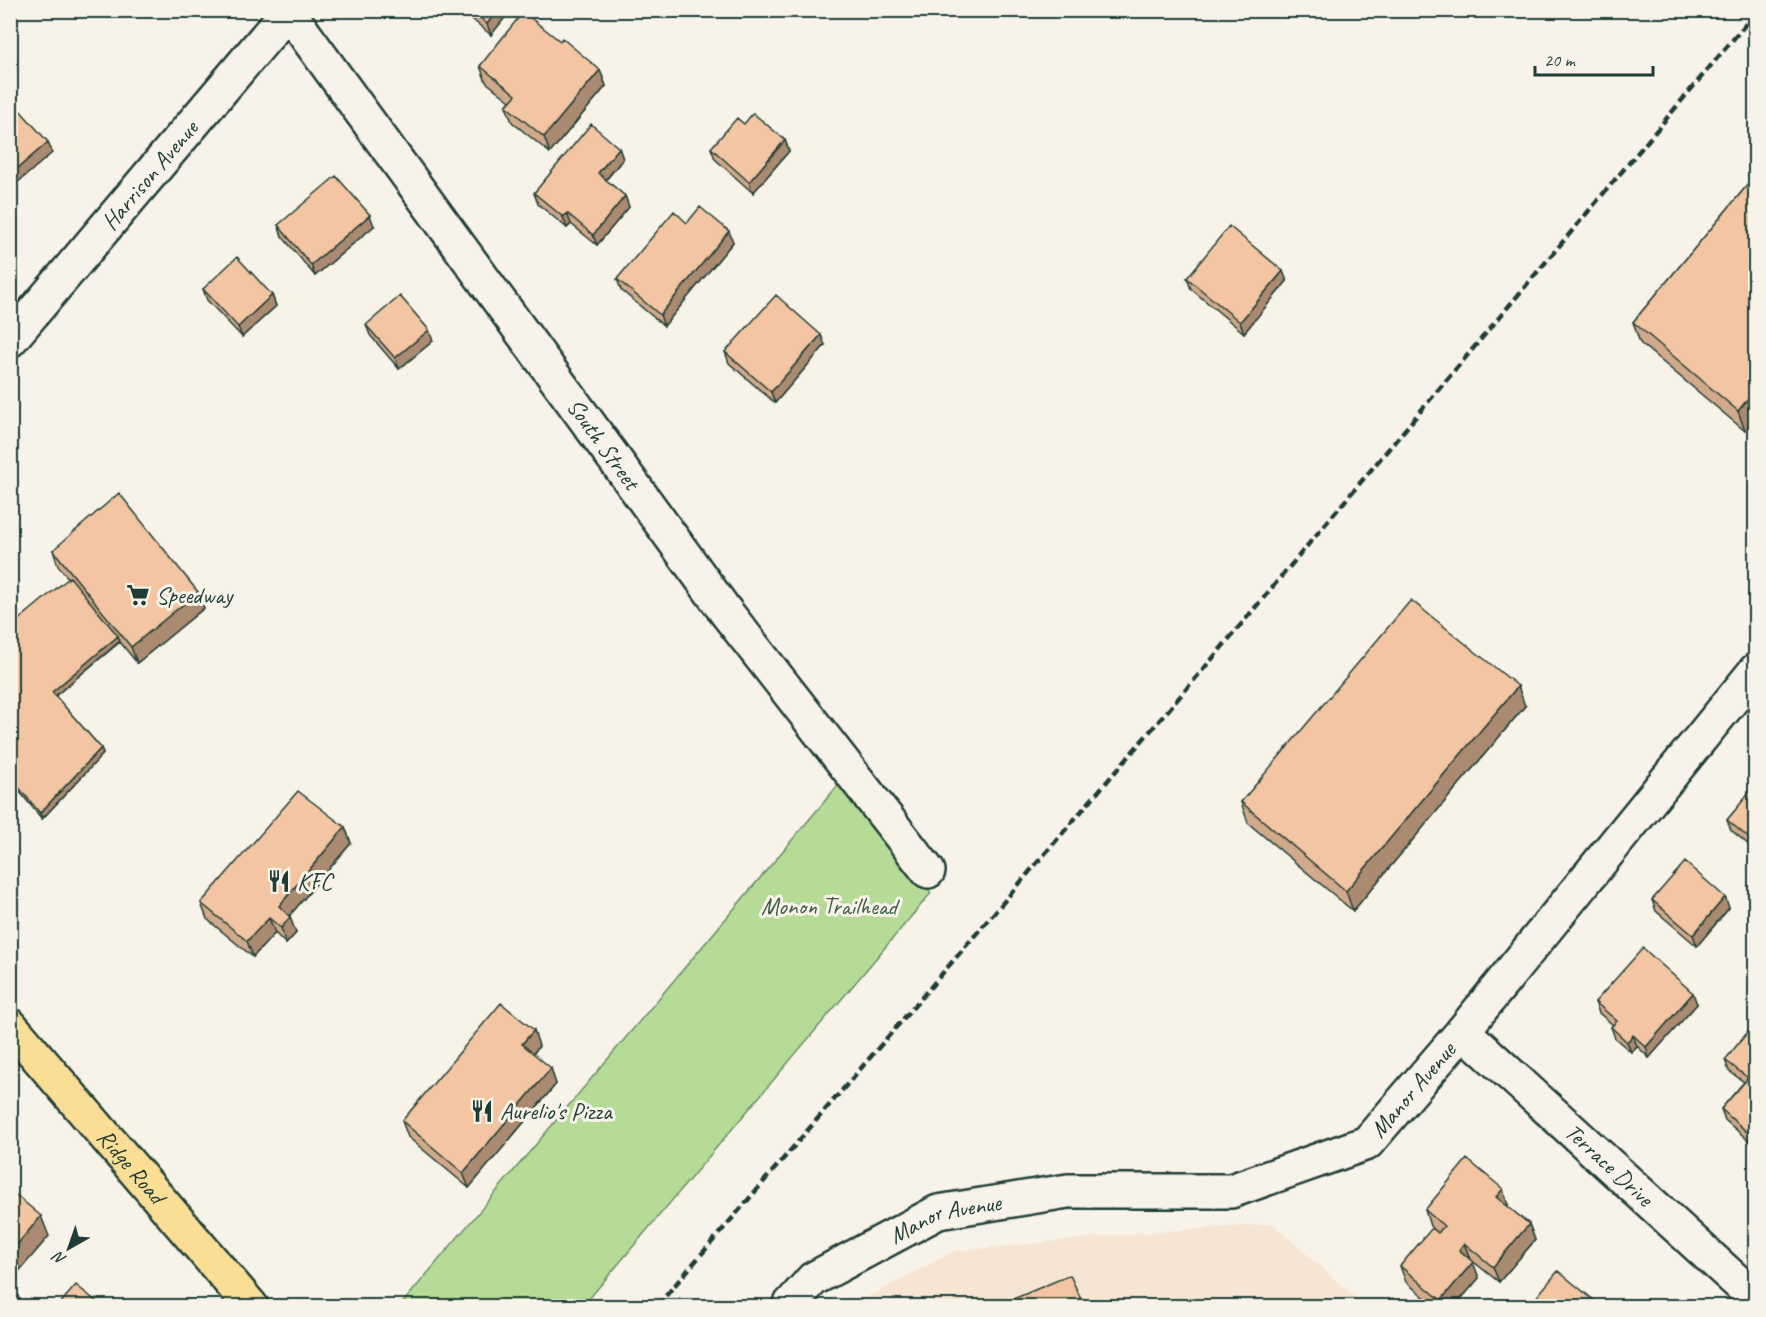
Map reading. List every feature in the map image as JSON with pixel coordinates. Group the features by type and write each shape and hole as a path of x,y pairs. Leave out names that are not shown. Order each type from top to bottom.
{"main road":[{"name":"Ridge Road","path":"10,1025 251,1306"}],"street":[{"name":"Harrison Avenue","path":"10,340 288,11"},
{"name":"South Street","path":"288,11 726,612 928,871"},
{"name":"Manor Avenue","path":"789,1306 813,1279 938,1212 1068,1191 1232,1191 1367,1143 1462,1031 1755,670"},
{"name":"Terrace Drive","path":"1462,1031 1755,1299"}],"shaded area":[{"path":"1273,1224 1364,1306 851,1306 955,1251 1139,1233"}],"green space":[{"name":"Monon Trailhead","path":"845,777 931,893 583,1306 400,1306"}],"building":[{"path":"471,10 498,10 487,24"},
{"path":"523,12 560,41 562,38 600,70 544,137 506,106 516,95 480,66"},
{"path":"10,99 48,142 10,175"},
{"path":"753,113 785,140 749,182 711,148 737,118 744,124"},
{"path":"591,124 619,148 598,173 625,196 593,235 567,213 563,217 534,193"},
{"path":"336,176 370,215 311,265 278,225"},
{"path":"1755,176 1755,390 1738,411 1633,322"},
{"path":"700,207 729,231 660,315 617,279 674,211 687,223"},
{"path":"1229,226 1283,271 1240,322 1187,278"},
{"path":"237,257 272,295 238,327 203,289"},
{"path":"776,295 821,335 771,392 725,352"},
{"path":"400,296 429,330 395,358 366,325"},
{"name":"Speedway","path":"119,493 198,592 131,647 53,550"},
{"name":"Speedway","path":"70,577 118,636 52,692 101,748 40,813 10,777 10,627"},
{"path":"1411,600 1518,686 1346,891 1241,802"},
{"path":"1755,788 1755,843 1727,820"},
{"name":"KFC","path":"298,791 345,827 279,906 290,917 281,928 269,918 247,941 201,903"},
{"path":"1685,862 1725,897 1693,935 1652,900"},
{"path":"1643,948 1693,993 1646,1047 1633,1035 1627,1042 1611,1027 1617,1021 1595,1002"},
{"name":"Aurelio's Pizza","path":"501,1003 534,1030 522,1044 551,1068 463,1173 402,1121"},
{"path":"1751,1028 1755,1031 1755,1139 1721,1109 1748,1078 1725,1060"},
{"path":"1467,1159 1503,1189 1496,1197 1529,1224 1493,1267 1464,1243 1459,1250 1473,1262 1441,1300 1400,1266 1432,1228 1438,1233 1444,1226 1425,1210"},
{"path":"10,1190 41,1216 10,1253"},
{"path":"1558,1271 1601,1306 1530,1305"},
{"path":"1070,1275 1084,1306 997,1306"},
{"path":"76,1285 102,1306 58,1306"}],"railway":[{"path":"657,1306 1212,659 1756,12"}],"place":[{"name":"Speedway","path":"138,595"},
{"name":"KFC","path":"279,881"},
{"name":"Aurelio's Pizza","path":"482,1111"}]}
